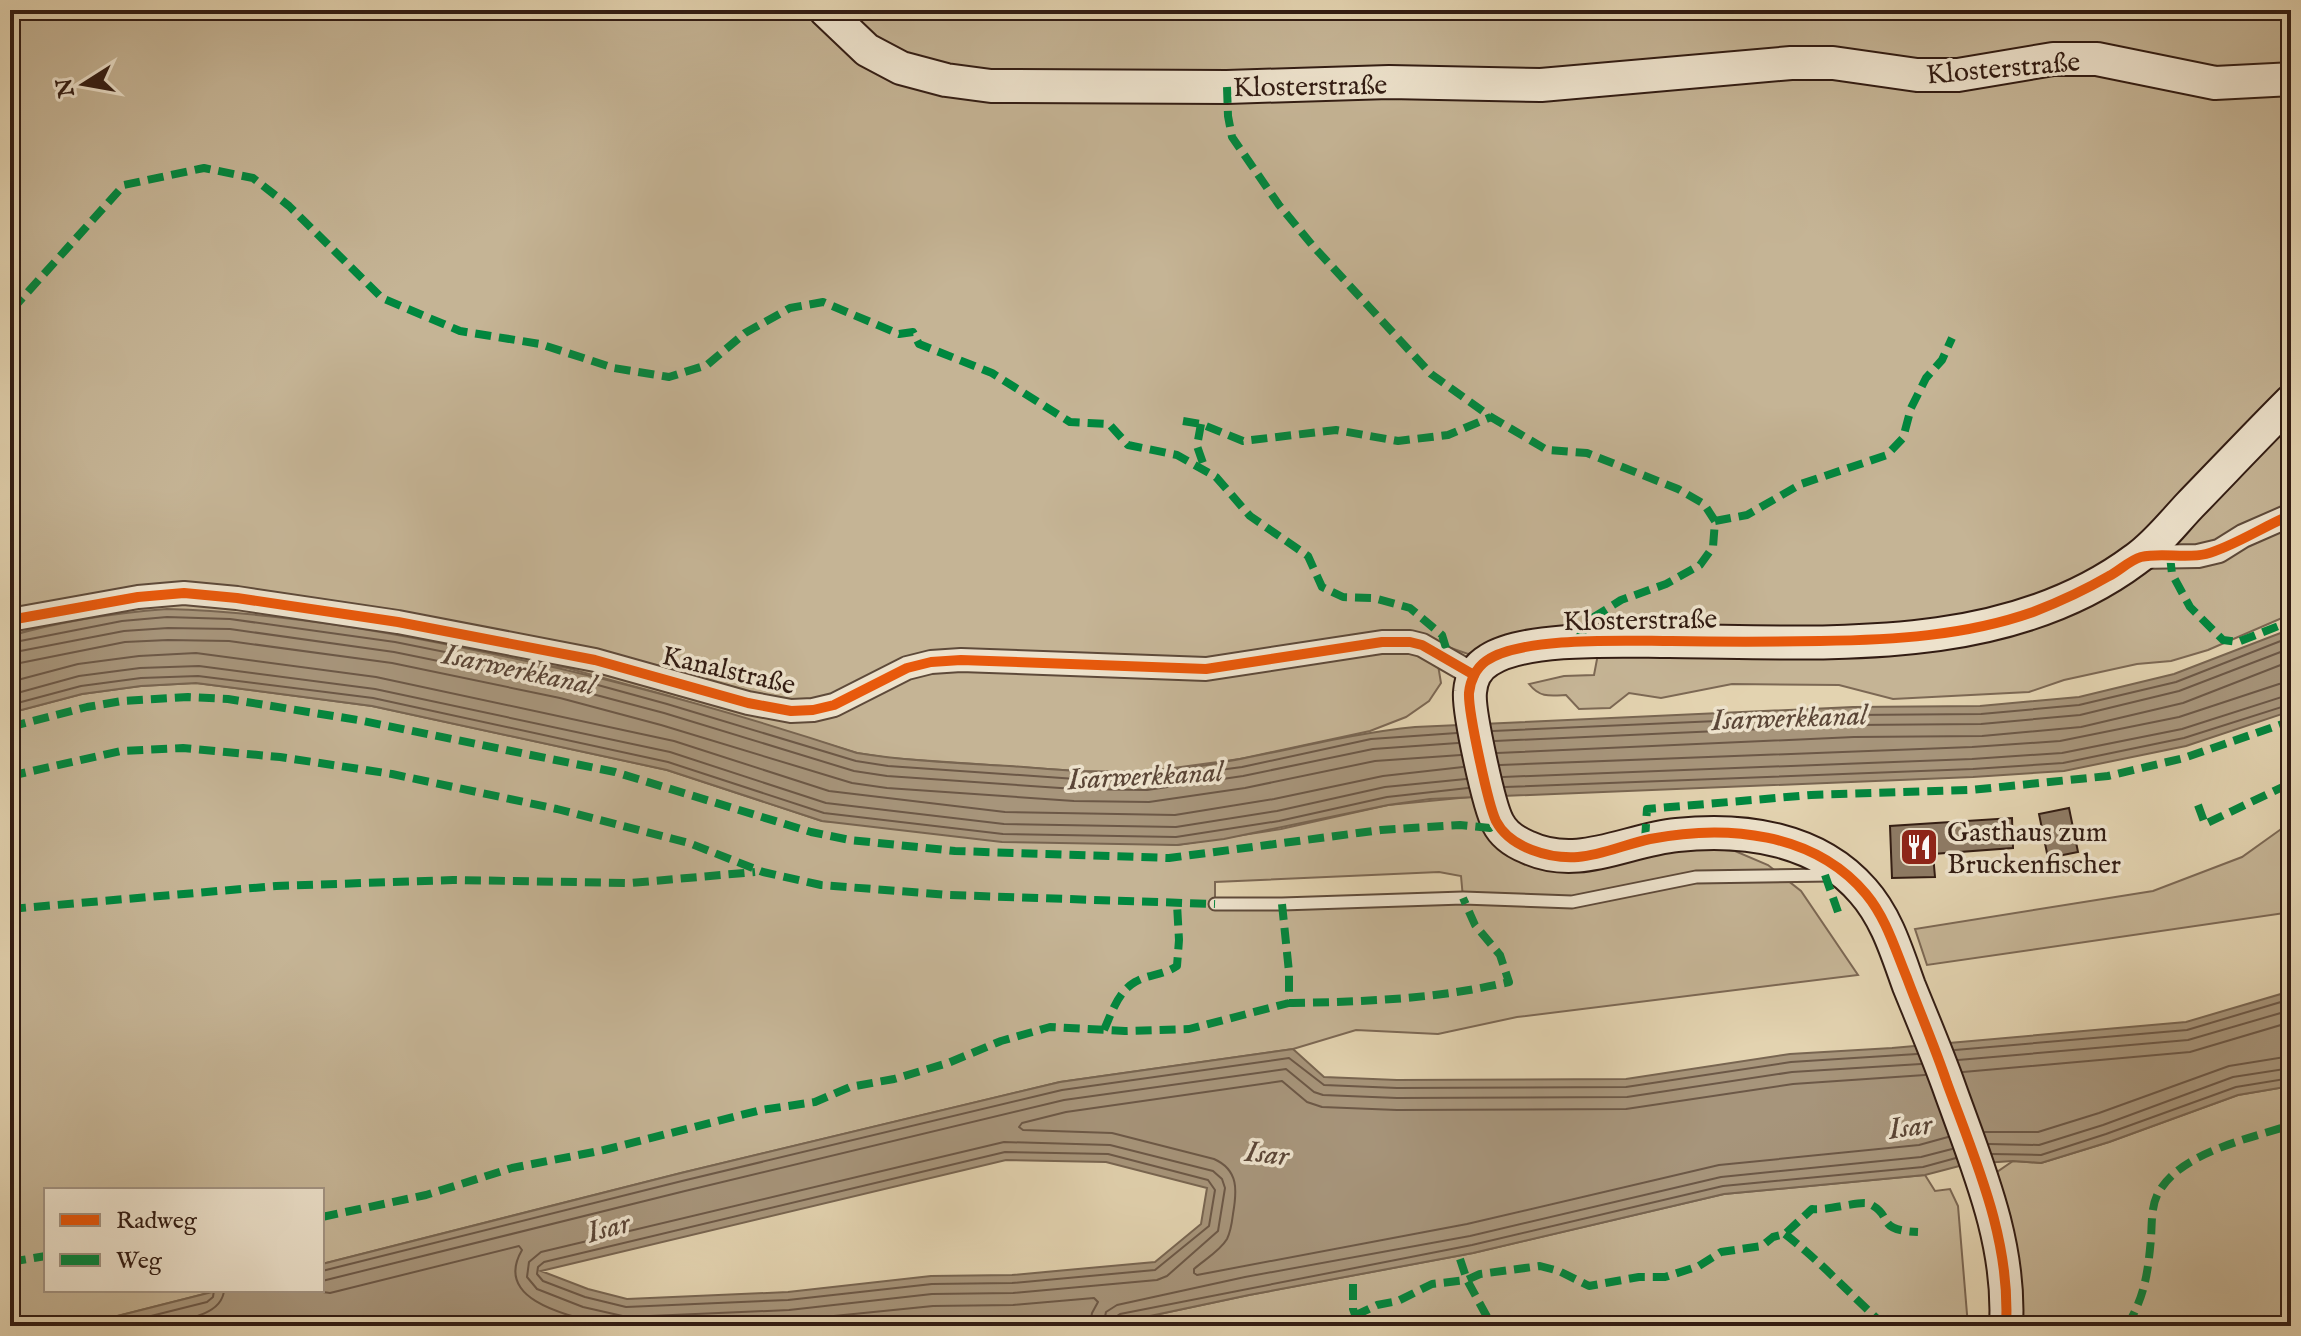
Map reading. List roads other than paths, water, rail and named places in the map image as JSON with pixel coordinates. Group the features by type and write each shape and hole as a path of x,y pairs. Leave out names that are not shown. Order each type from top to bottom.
{"main road":[{"name":"Klosterstraße","path":"825,10 867,50 901,68 946,80 991,86 1227,87 1389,82 1541,85 1791,63 1833,63 1917,75 1958,75 2053,59 2097,59 2215,83 2291,79"},
{"name":"Klosterstraße","path":"1474,675 1485,662 1502,654 1576,641 1821,641 1928,636 1983,626 2032,612 2078,593 2139,557 2291,401"},
{"path":"1474,675 1469,693 1471,713 1491,806 1506,834 1535,851 1577,857 1674,835 1729,834 1789,843 1818,853 1848,875 1878,910 1943,1072 1994,1216 2007,1278 2006,1326"}],"street":[{"path":"2139,557 2198,556 2219,551 2243,536 2291,515"},
{"name":"Kanalstraße","path":"10,620 169,594 237,598 398,622 595,660 748,703 791,711 834,705 907,668 931,662 961,660 1206,669 1382,642 1410,642 1422,645 1474,675"}],"lane":[{"path":"1215,904 1463,898 1572,902 1696,877 1848,875"}],"water":[{"name":"Isarwerkkanal","path":"167,609 319,622 518,659 664,695 857,753 1093,772 1178,769 1415,727 1853,707 1980,706 2079,697 2174,674 2291,629 2291,711 2186,746 2064,771 1430,799 1224,839 1177,845 1002,842 822,821 667,770 372,706 196,683 82,694 10,713 10,636 88,618"},
{"name":"Isar","path":"2291,991 2291,1086 2238,1095 2041,1163 1967,1164 1925,1175 1724,1194 1473,1253 1103,1326 78,1326 212,1292 324,1292 324,1263 1060,1082 1293,1049 1324,1077 1397,1080 1626,1079 1790,1054 2186,1022","holes":["1006,1160 1106,1162 1207,1188 1201,1224 1155,1262 1012,1275 931,1276 788,1292 627,1299 588,1289 541,1271"]}],"place":[{"name":"Gasthaus zum Bruckenfischer","path":"1919,847"}]}
